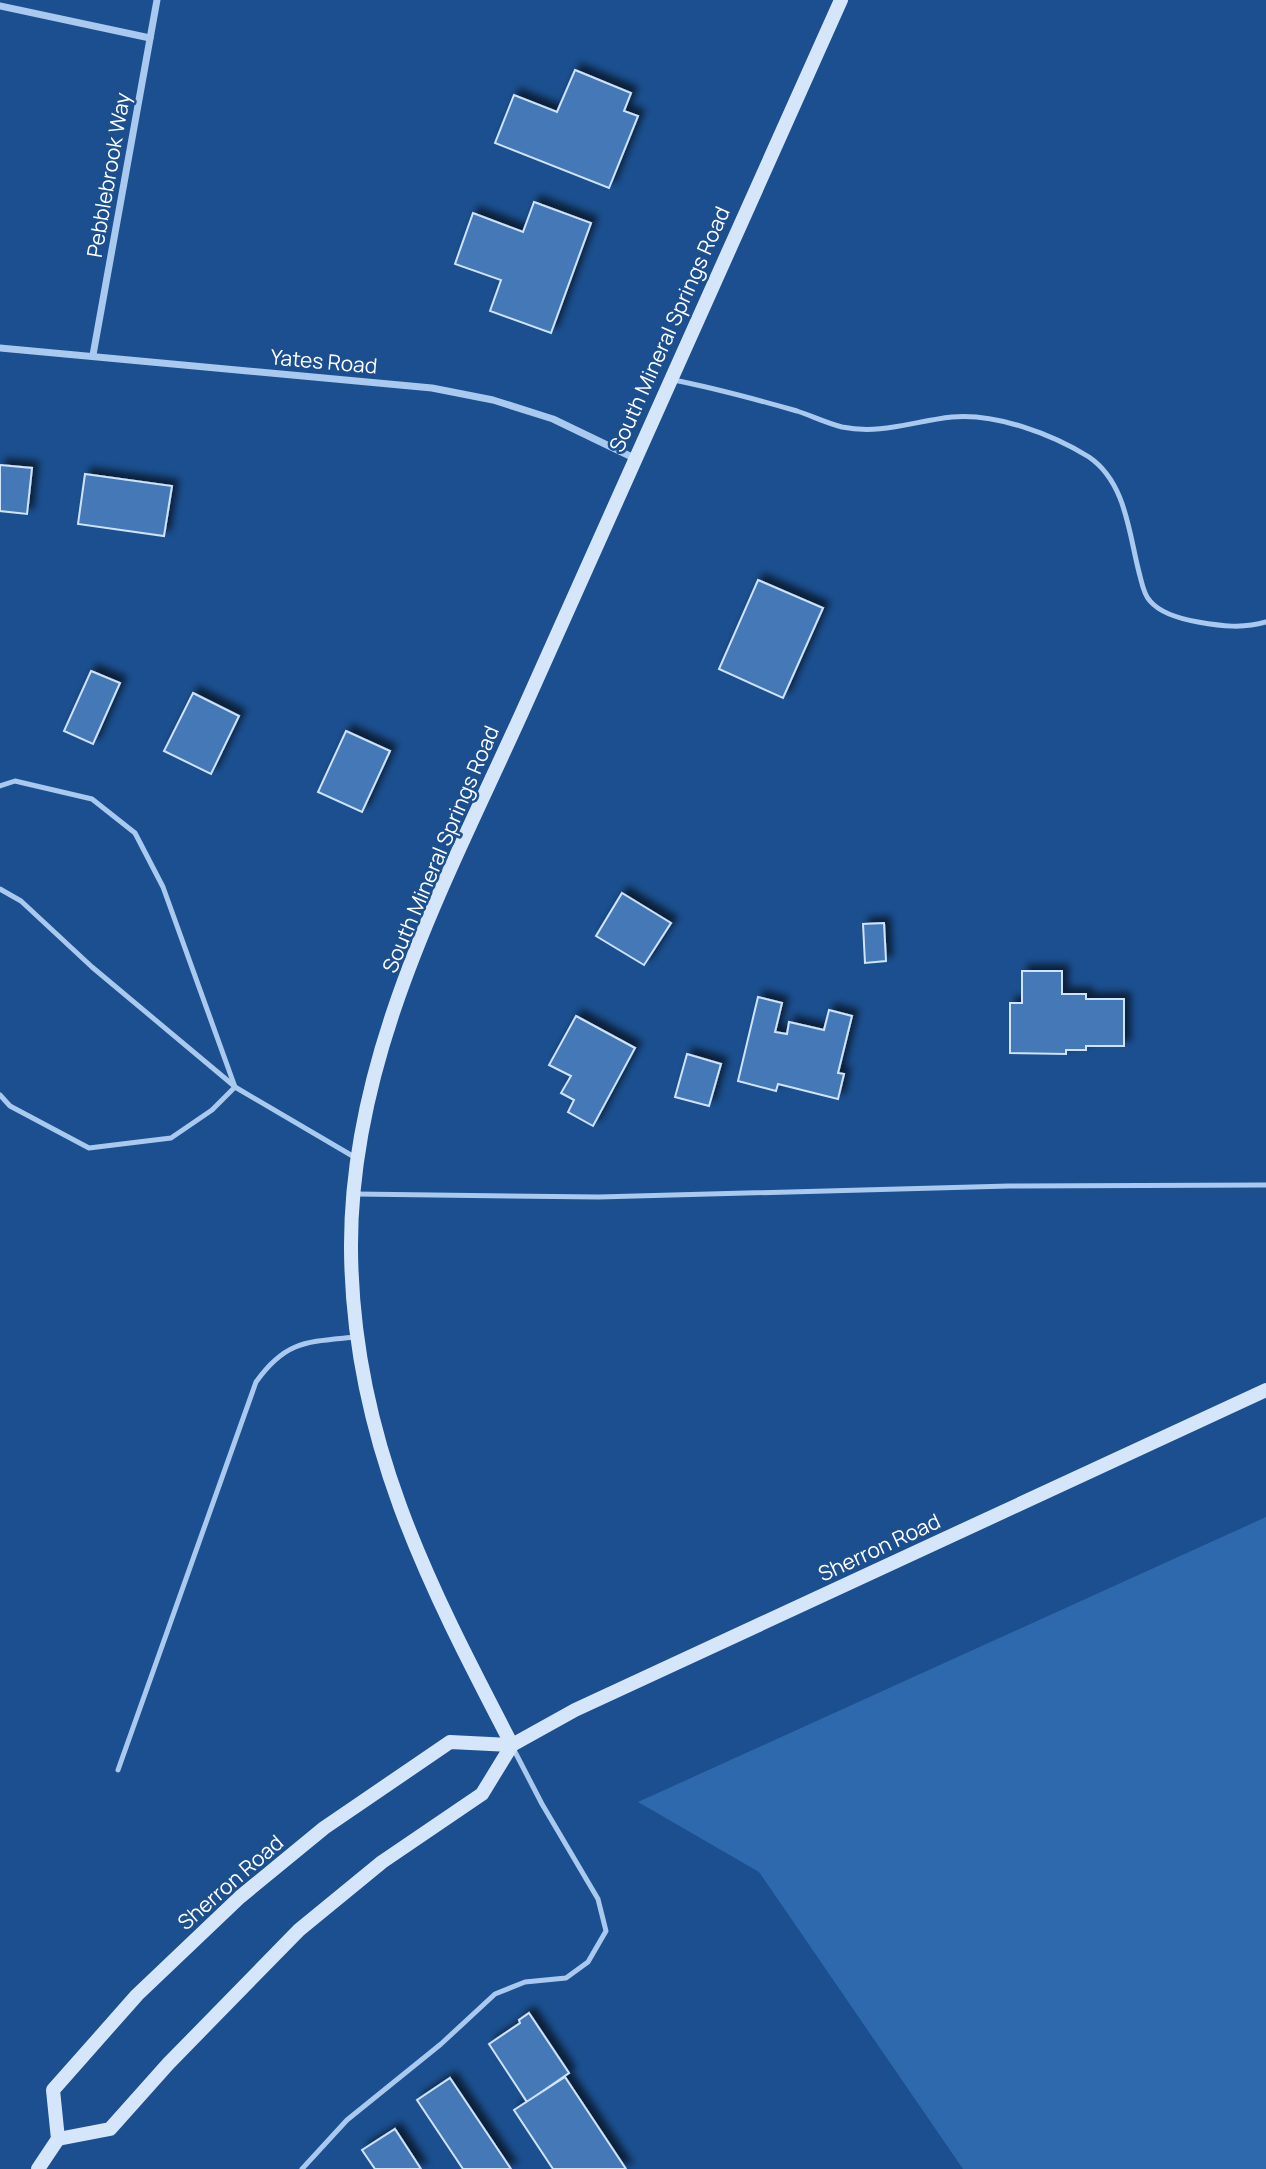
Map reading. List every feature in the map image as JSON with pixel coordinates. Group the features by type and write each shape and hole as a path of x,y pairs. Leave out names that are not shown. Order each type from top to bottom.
{"main road":[{"name":"South Mineral Springs Road","path":"512,1745 442,1606 386,1474 365,1392 356,1337 351,1250 357,1158 374,1077 411,965 450,867 841,0"},
{"name":"Sherron Road","path":"512,1745 450,1742 324,1828 240,1897 137,1996 53,2090 58,2139 110,2129 204,2026 299,1930 382,1863 482,1794 512,1745 575,1710 1266,1390"},
{"path":"38,2169 58,2139"}],"street":[{"name":"Pebblebrook Way","path":"93,355 157,0"},
{"path":"0,6 150,38"},
{"name":"Yates Road","path":"0,348 432,388 494,400 553,419 634,458"}],"lane":[{"path":"670,379 727,390 841,427 872,431 952,417 975,418 1002,423 1063,443 1091,459 1105,472 1117,493 1127,515 1148,600 1162,611 1184,619 1227,627 1266,622"},
{"path":"0,786 15,781 92,799 135,833 163,887 235,1087"},
{"path":"0,889 21,901 92,967 235,1087 357,1158"},
{"path":"0,1095 10,1106 89,1148 171,1138 212,1110 235,1087"},
{"path":"353,1194 599,1197 1009,1186 1266,1185"},
{"path":"118,1770 256,1382 272,1359 295,1346 356,1337"},
{"path":"302,2169 348,2120 441,2044 495,1994 525,1982 566,1978 588,1962 606,1931 598,1899 542,1804 512,1745"}],"shaded area":[{"path":"1266,1517 1266,2169 963,2169 759,1872 638,1802"}],"building":[{"path":"575,70 631,93 624,111 638,116 609,188 495,143 514,95 557,112"},
{"path":"534,202 591,223 551,333 490,311 501,280 455,264 473,213 523,232"},
{"path":"0,465 32,468 27,514 0,511"},
{"path":"85,474 172,486 164,536 78,524"},
{"path":"758,580 823,608 783,698 719,669"},
{"path":"91,671 120,683 93,744 64,731"},
{"path":"193,693 239,716 211,774 164,751"},
{"path":"346,731 390,751 362,812 318,792"},
{"path":"622,893 671,923 644,965 596,936"},
{"path":"884,923 886,961 865,963 863,924"},
{"path":"1022,971 1062,971 1062,994 1086,994 1086,999 1124,999 1124,1046 1086,1046 1086,1050 1066,1050 1066,1054 1010,1053 1010,1003 1022,1003"},
{"path":"758,997 782,1003 775,1032 787,1034 789,1022 824,1030 829,1010 852,1016 838,1073 844,1074 838,1099 778,1084 776,1091 738,1081"},
{"path":"576,1016 635,1048 593,1126 568,1112 574,1100 561,1093 571,1076 549,1065"},
{"path":"687,1054 721,1064 709,1106 675,1097"},
{"path":"529,2013 569,2073 527,2102 489,2044 520,2023 519,2020"},
{"path":"565,2077 626,2169 553,2169 514,2110"},
{"path":"450,2078 511,2169 463,2169 417,2100"},
{"path":"395,2129 421,2169 375,2169 362,2150"}]}
